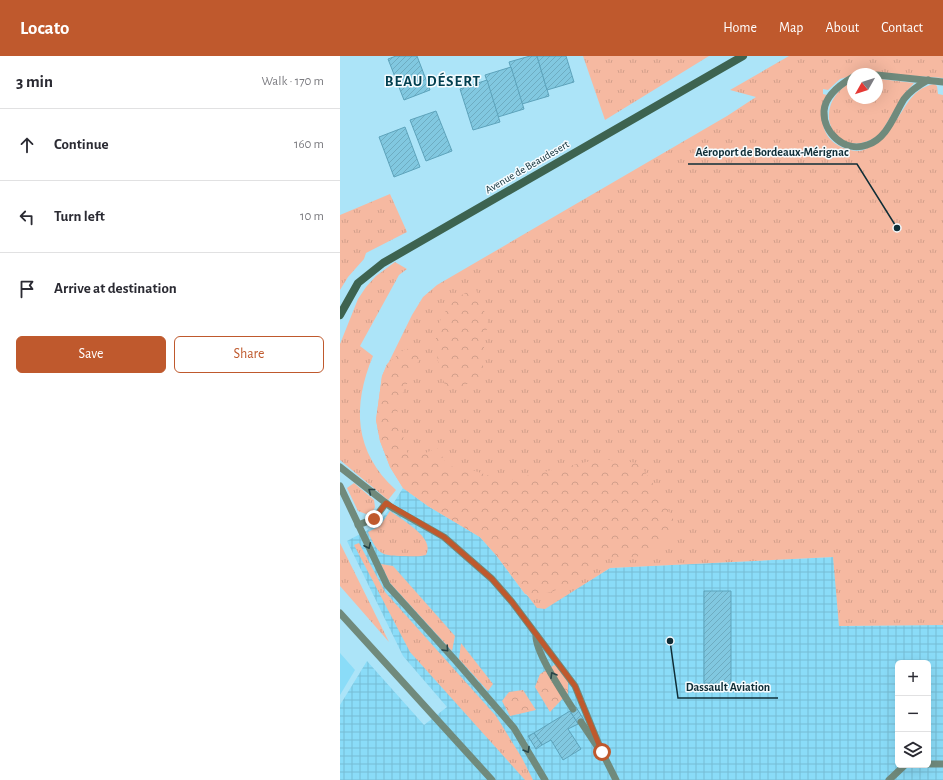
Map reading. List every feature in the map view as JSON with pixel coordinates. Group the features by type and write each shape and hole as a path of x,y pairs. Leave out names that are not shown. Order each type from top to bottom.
{"main road":[{"name":"Avenue de Beaudesert","path":"340,315 358,283 383,263 742,56"}],"lane":[{"path":"883,76 943,82"},
{"path":"847,82 833,92 824,110 828,128 835,137 842,143 852,147 860,147 874,142 888,128 905,98 928,80"},
{"path":"340,466 386,503 444,537 492,579 522,614 575,686 602,752 616,780"},
{"path":"340,486 387,585 456,660 514,728 545,780"},
{"path":"358,525 374,519 386,503"},
{"path":"340,613 492,780"},
{"path":"536,634 536,640 546,663 573,709"},
{"path":"581,722 602,752"},
{"path":"931,764 943,764"},
{"path":"889,780 902,768"}],"shaded area":[{"path":"403,488 428,506 480,537 496,555 525,594 545,608 610,568 834,557 839,626 943,625 943,780 340,780 340,705 367,661 424,725 447,707 403,656 347,541 377,525"},
{"path":"340,653 355,670 340,695"}],"green space":[{"path":"583,56 709,56 605,120"},
{"path":"789,56 943,56 943,78 883,73 883,68 847,68 847,77 840,79 828,90 823,89 823,94 827,95 823,103 822,119 824,129 833,142 850,150 861,151 870,147 884,134 897,120 906,105 917,92 934,84 937,86 938,94 943,95 943,625 839,626 833,557 610,568 545,609 537,608 496,555 480,537 428,506 403,488 390,467 380,441 376,420 382,376 412,315 423,297 437,285 727,116 756,97 730,90"},
{"path":"883,79 914,83 905,93 880,134 865,142 851,143 840,138 832,129 829,117 831,104 839,92 847,86 847,104 883,104"},
{"path":"390,194 407,232 366,253 364,259 348,277 340,290 340,215"},
{"path":"395,262 407,269 399,275 360,346 373,356 366,375 362,393 360,410 361,428 365,444 372,460 382,475 396,490 388,500 340,460 340,344 358,299 366,287 376,276"},
{"path":"475,287 488,321 483,354 483,374 464,386 446,388 437,355 436,334 439,323 444,313 454,301"},
{"path":"406,348 420,358 403,392 397,413 408,455 421,455 437,448 448,466 469,469 505,481 599,459 639,463 660,494 679,530 652,552 617,563 611,556 599,560 589,573 554,591 535,596 525,594 496,555 480,537 428,506 403,488 390,467 380,441 376,420 382,376 387,364"},
{"path":"354,483 374,500 375,507 373,511 366,514 358,511 347,488"},
{"path":"390,511 409,524 422,536 428,549 426,555 396,556 385,554 377,549 368,532 380,526"},
{"path":"340,543 389,642 340,586"},
{"path":"359,543 385,592 496,716 522,758 533,780 525,780 410,652 354,545"},
{"path":"381,564 393,566 455,636 452,651 390,583"},
{"path":"461,643 493,684 488,691 459,659"},
{"path":"556,664 568,678 568,693 550,712 535,687 540,674"},
{"path":"523,690 536,710 510,716 502,701 509,692"}],"building":[{"path":"396,56 417,56 430,90 404,100 388,59"},
{"path":"530,56 537,56 549,96 522,104 509,62"},
{"path":"537,56 566,56 574,82 547,90"},
{"path":"511,67 524,109 498,117 485,75"},
{"path":"487,80 500,122 473,130 460,89"},
{"path":"436,111 452,151 426,161 410,120"},
{"path":"405,127 420,167 394,177 379,137"},
{"path":"704,591 731,591 731,684 704,683"},
{"path":"576,707 584,720 578,724 570,711"},
{"path":"570,711 578,724 568,729 581,749 563,760 551,740 542,745 534,733"},
{"path":"534,733 542,745 536,749 528,736"}],"place":[{"name":"Aéroport de Bordeaux-Mérignac","path":"897,228"},
{"name":"Dassault Aviation","path":"670,641"}],"district":[{"name":"BEAU DÉSERT","path":"433,81"}],"route":[{"path":"374,519 386,503 444,537 492,579 522,614 575,686 602,752"}]}
